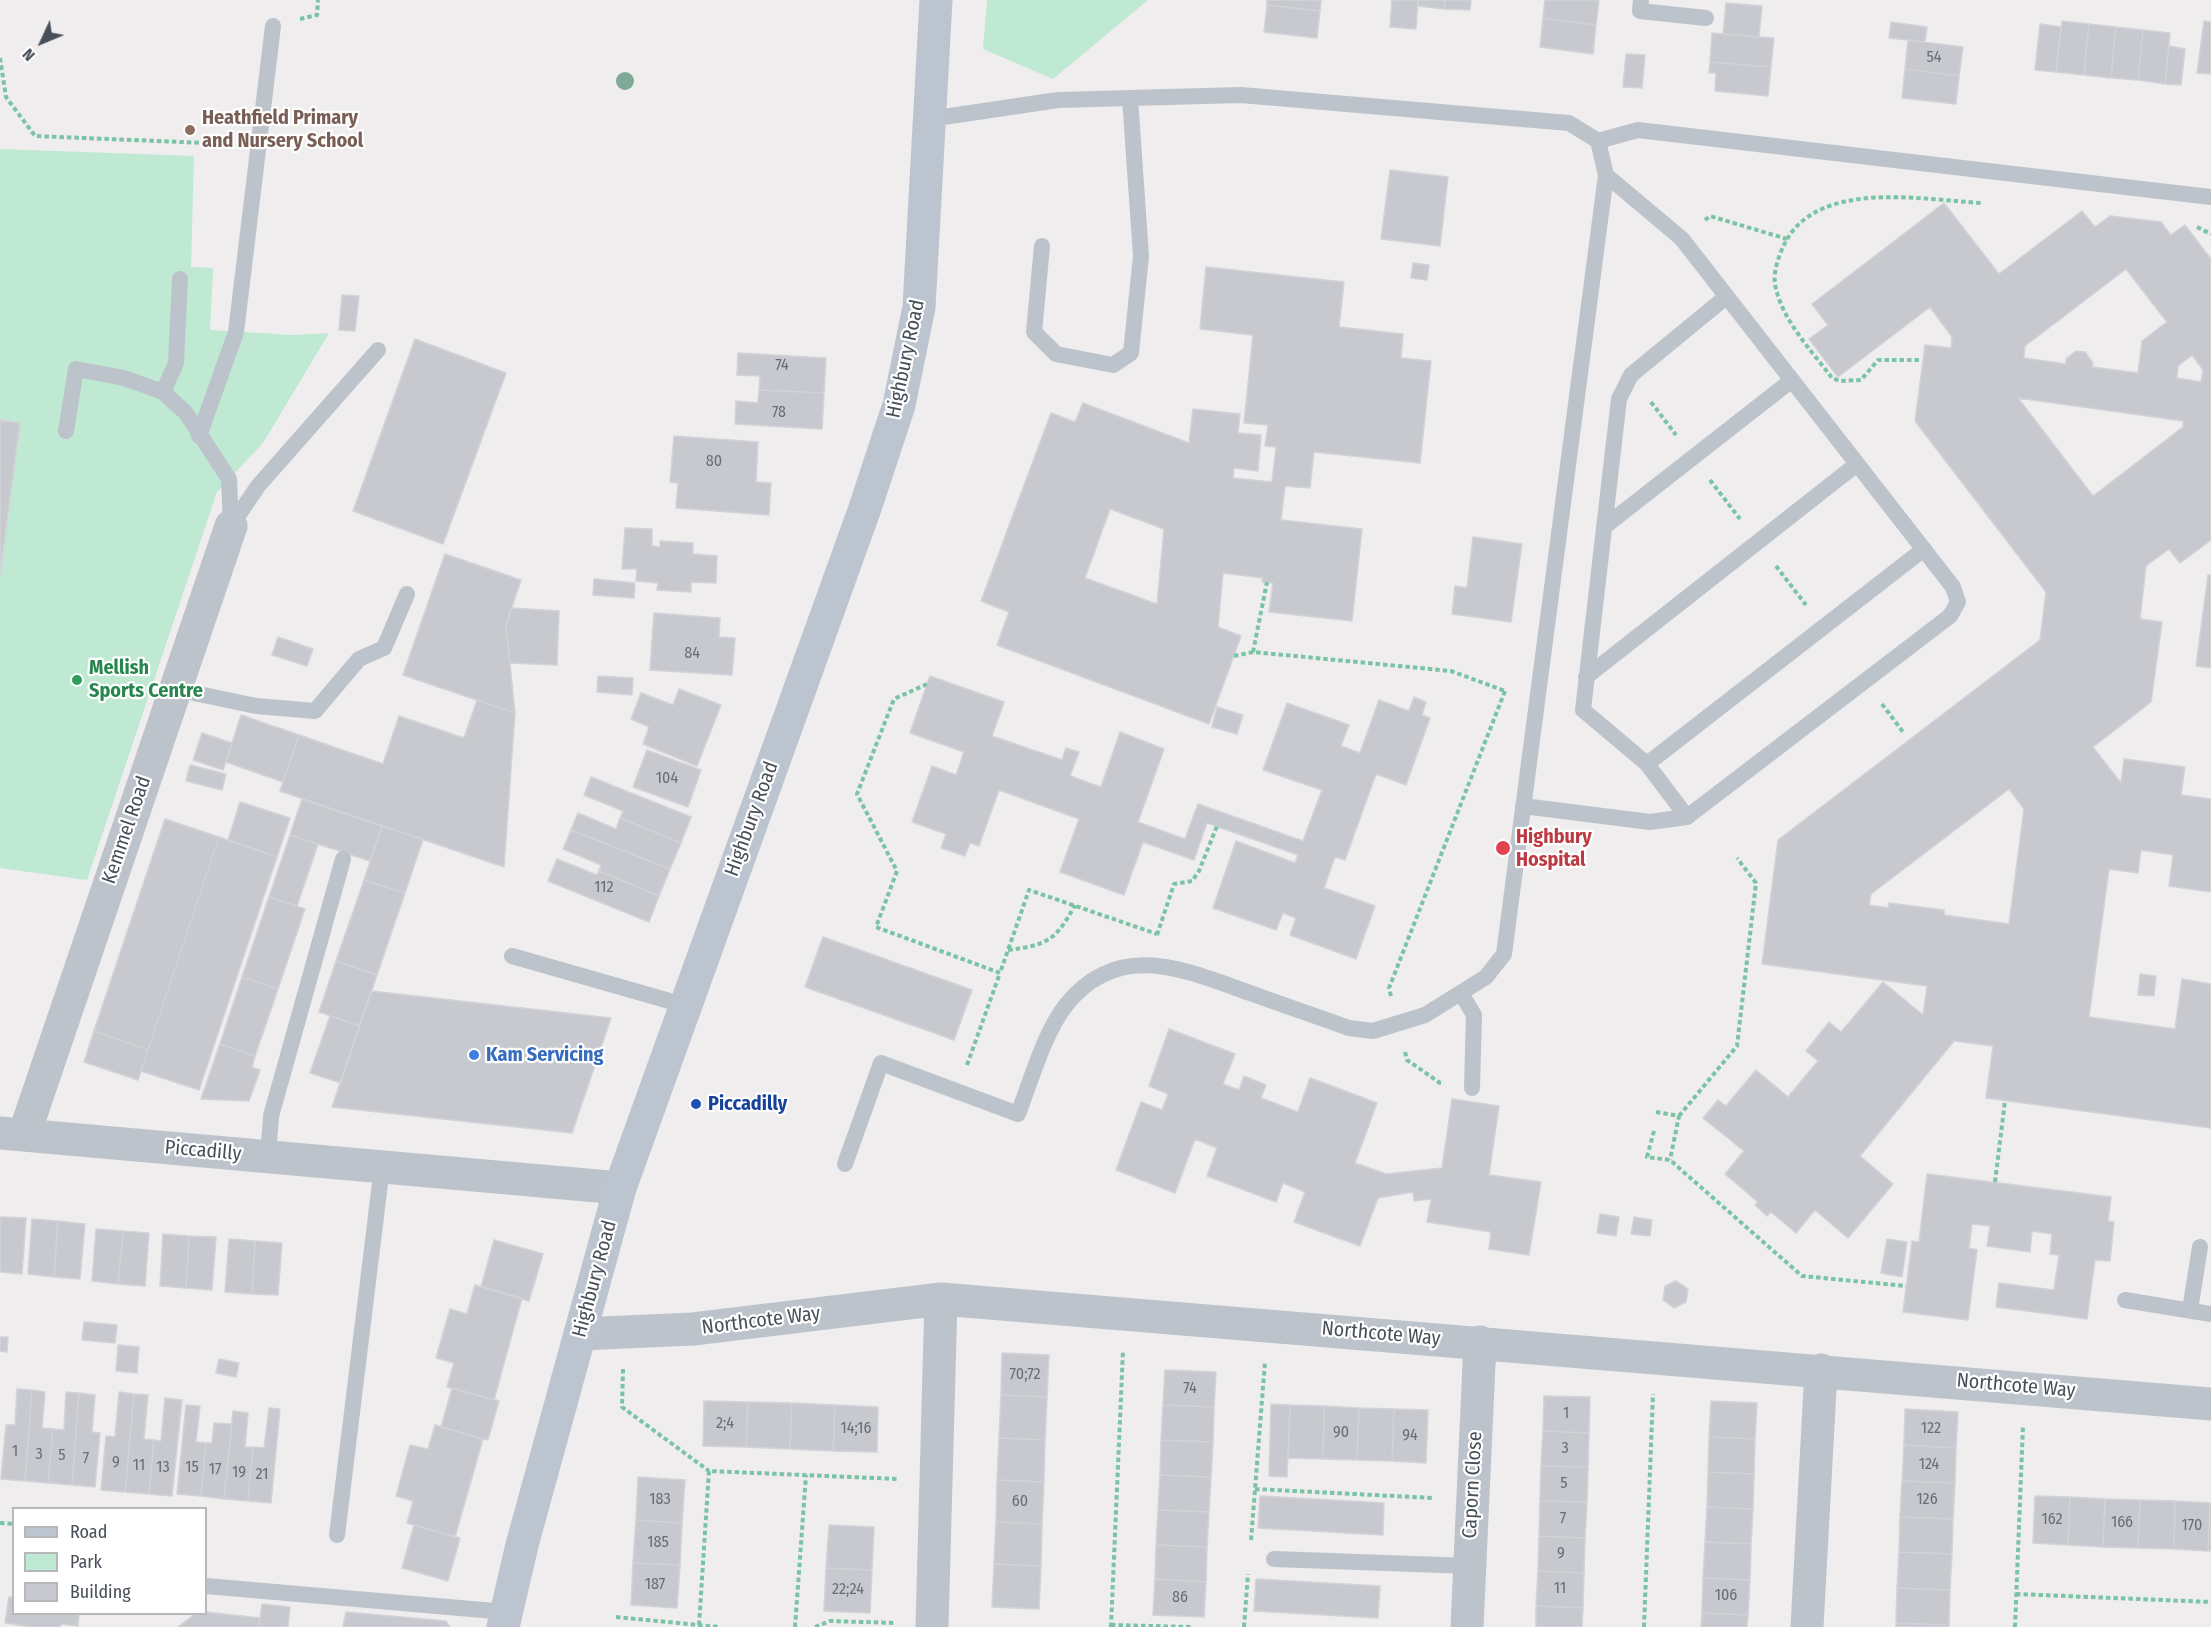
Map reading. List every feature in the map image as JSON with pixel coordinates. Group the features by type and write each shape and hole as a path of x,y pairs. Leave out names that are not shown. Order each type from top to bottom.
{"main road":[{"name":"Highbury Road","path":"504,1620 522,1545 620,1188 864,511 899,405 919,307 936,0"}],"street":[{"name":"Kemmel Road","path":"12,1134 176,688 231,526"},
{"name":"Piccadilly","path":"12,1134 620,1188"},
{"name":"Northcote Way","path":"580,1334 693,1329 941,1299 2211,1404"},
{"path":"932,1626 941,1299"},
{"name":"Caporn Close","path":"1467,1627 1480,1342"},
{"path":"1807,1627 1821,1370"}],"lane":[{"path":"1641,0 1640,11 1706,18"},
{"path":"199,436 236,332 273,26"},
{"path":"845,1164 880,1063 1018,1114 1054,1025 1065,1006 1082,988 1101,975 1120,967 1148,964 1181,968 1349,1028 1373,1031 1425,1015 1486,977 1504,954 1606,175 1598,141 1569,123 1241,95 1058,100 930,119"},
{"path":"1042,246 1034,332 1056,354 1113,365 1131,353 1141,256 1130,98"},
{"path":"1598,141 1638,130 2211,197"},
{"path":"1523,806 1650,822 1688,817 1950,616 1958,602 1953,587 1682,239 1606,175"},
{"path":"163,392 176,363 180,279"},
{"path":"1688,817 1647,764 1583,710 1619,399 1631,375 1726,297"},
{"path":"231,526 258,486 378,350"},
{"path":"66,431 76,369 124,378 163,392 186,413 229,479 231,526"},
{"path":"1604,527 1792,380"},
{"path":"1586,677 1857,464"},
{"path":"1647,764 1924,549"},
{"path":"176,688 256,706 315,711 359,659 384,648 407,594"},
{"path":"267,1157 271,1116 343,859"},
{"path":"512,956 687,1006"},
{"path":"1461,993 1474,1015 1472,1088"},
{"path":"337,1535 382,1167"},
{"path":"2190,1310 2200,1247"},
{"path":"2125,1300 2211,1314"},
{"path":"1274,1558 1470,1566"},
{"path":"207,1586 504,1620"}],"path":[{"path":"0,58 6,97 35,136 259,145"},
{"path":"1919,360 1878,360 1861,380 1840,381 1832,378 1788,318 1774,283 1779,256 1787,239 1802,222 1835,203 1864,197 1990,203"},
{"path":"1703,222 1710,216 1787,239"},
{"path":"2195,225 2211,234"},
{"path":"1647,396 1682,442"},
{"path":"1710,479 1746,526"},
{"path":"1769,556 1811,611"},
{"path":"1254,652 1267,582"},
{"path":"1234,656 1254,652 1451,671 1537,703"},
{"path":"927,684 894,699 857,794 897,871 876,927 1000,973"},
{"path":"1389,988 1504,691"},
{"path":"1875,695 1903,732"},
{"path":"1148,964 1174,884 1192,880 1199,871 1217,826"},
{"path":"1670,1160 1679,1116 1737,1046 1756,883 1737,858"},
{"path":"958,1093 1029,890 1157,934"},
{"path":"1008,950 1036,946 1061,931 1075,905"},
{"path":"1407,1060 1440,1083 1472,1088"},
{"path":"1995,1182 2005,1101"},
{"path":"1656,1112 1679,1116"},
{"path":"1654,1131 1647,1157 1670,1160 1802,1276 1906,1286"},
{"path":"1125,1313 1111,1626 1193,1627"},
{"path":"1251,1546 1268,1325"},
{"path":"1644,1627 1655,1357"},
{"path":"2015,1627 2025,1387"},
{"path":"622,1407 709,1471 936,1481"},
{"path":"699,1625 709,1471"},
{"path":"795,1627 806,1475"},
{"path":"1255,1489 1472,1500"},
{"path":"1244,1627 1249,1569"},
{"path":"2016,1594 2211,1602"},
{"path":"616,1617 719,1627"},
{"path":"815,1627 830,1622 932,1626"}],"green space":[{"path":"987,0 1148,0 1053,79 983,49"},
{"name":"Mellish Sports Centre","path":"0,149 194,156 191,267 213,268 210,330 293,335 329,333 263,443 217,492 87,880 0,868"}],"building":[{"path":"1267,0 1321,0 1320,11 1267,5"},
{"path":"1392,0 1418,0 1416,29 1390,27"},
{"path":"1418,0 1445,0 1444,9 1418,6"},
{"path":"1445,0 1471,0 1470,10 1444,9"},
{"path":"1545,0 1599,0 1596,25 1543,18"},
{"path":"1726,3 1762,6 1759,37 1723,34"},
{"path":"1267,5 1320,11 1317,38 1264,32"},
{"path":"1543,18 1596,25 1593,54 1540,47"},
{"path":"2062,21 2089,24 2084,75 2056,72"},
{"path":"2204,21 2211,22 2211,74 2197,73"},
{"path":"1891,22 1927,27 1925,42 1889,38"},
{"path":"2040,24 2061,27 2056,72 2035,70"},
{"path":"2089,24 2116,27 2111,78 2084,75"},
{"path":"2116,27 2143,30 2138,80 2111,78"},
{"path":"2143,30 2170,33 2165,84 2138,80"},
{"path":"1712,33 1774,38 1771,67 1710,62"},
{"path":"1908,40 1963,47 1959,76 1905,69"},
{"path":"2169,46 2185,49 2181,85 2165,84"},
{"path":"1626,54 1645,55 1642,88 1623,87"},
{"path":"1710,62 1771,67 1768,96 1715,91 1716,73 1709,73"},
{"path":"1905,69 1959,76 1956,104 1902,98"},
{"path":"1390,170 1448,177 1440,246 1381,239"},
{"path":"1944,203 1999,274 2082,211 2095,227 2110,216 2161,222 2171,235 2185,225 2211,259 2211,540 2180,563 2169,549 2146,566 2140,619 2162,622 2151,702 2093,747 2121,783 2124,759 2185,767 2181,795 2211,799 2211,892 2169,886 2173,855 2141,850 2138,873 2109,869 2089,1017 2175,1029 2182,979 2211,984 2211,1128 1986,1098 1993,1046 1954,1041 1860,1156 1893,1184 1848,1238 1815,1210 1796,1233 1771,1212 1767,1216 1755,1205 1758,1202 1725,1174 1744,1151 1703,1118 1718,1100 1726,1106 1756,1070 1788,1097 1818,1061 1806,1051 1829,1022 1841,1032 1883,982 1923,1015 1927,986 1762,964 1778,840 2040,640 2046,592 1915,421 1925,345 1951,348 1952,337 1930,307 1838,377 1809,339 1828,325 1812,304","holes":["2126,269 2167,322 2142,341 2138,373 2092,367 2093,363 2085,352 2076,351 2066,359 2066,364 2024,358 2025,346","2192,355 2203,370 2201,382 2177,378 2178,366","2018,398 2183,421 2183,427 2093,496","2009,789 2024,809 2009,924 1944,915 1944,910 1889,903 1888,908 1869,905 1871,894"]},
{"path":"1413,263 1429,265 1427,280 1411,278"},
{"path":"1206,267 1344,282 1339,327 1403,334 1401,358 1431,361 1420,463 1314,452 1310,488 1285,486 1281,520 1362,529 1352,621 1269,612 1273,583 1262,582 1263,578 1223,573 1218,627 1241,636 1209,724 997,645 1009,612 981,601 1051,413 1075,422 1083,403 1189,443 1193,409 1240,414 1238,433 1261,435 1258,471 1234,468 1233,478 1272,482 1276,447 1265,446 1268,425 1244,423 1253,335 1200,329","holes":["1110,509 1164,529 1157,604 1085,578"]},
{"path":"342,295 359,296 355,331 339,330"},
{"path":"415,339 506,373 443,544 353,511"},
{"path":"738,353 826,358 824,393 759,390 760,376 737,375"},
{"path":"759,390 824,393 822,429 735,424 736,401 758,403"},
{"path":"0,420 20,423 0,575"},
{"path":"674,436 758,442 756,482 771,483 769,515 676,508 678,483 670,482"},
{"path":"625,528 652,529 652,546 660,547 660,541 693,543 693,554 717,556 716,583 691,582 691,592 657,590 658,583 636,581 637,569 622,569"},
{"path":"1473,537 1522,544 1511,622 1452,614 1455,586 1467,588"},
{"path":"445,554 521,580 506,625 515,713 403,675"},
{"path":"2208,575 2211,575 2211,668 2196,666"},
{"path":"594,579 635,583 634,598 593,595"},
{"path":"511,608 559,611 557,665 510,663 506,625"},
{"path":"654,613 720,618 719,637 735,638 732,675 650,670"},
{"path":"278,637 313,649 307,666 272,655"},
{"path":"598,676 633,678 632,695 597,692"},
{"path":"930,676 1004,702 992,736 1062,760 1066,748 1079,752 1070,776 1101,787 1120,732 1164,749 1138,822 1185,839 1198,804 1303,841 1322,790 1263,770 1287,703 1349,725 1341,746 1360,753 1379,700 1409,711 1414,697 1426,702 1422,715 1430,718 1406,785 1376,774 1345,860 1335,857 1324,888 1375,906 1356,959 1290,935 1296,918 1283,913 1276,930 1213,908 1236,841 1295,863 1298,855 1207,823 1194,860 1143,842 1124,895 1060,872 1079,819 999,790 979,846 970,843 965,856 941,848 946,834 912,822 932,766 956,775 964,752 910,733"},
{"path":"679,689 721,705 697,766 643,744 649,727 631,719 641,693 673,705"},
{"path":"477,700 515,713 504,867 280,791 299,735 383,764 399,716 464,738"},
{"path":"1217,707 1243,715 1237,734 1212,727"},
{"path":"241,715 299,735 283,782 226,762"},
{"path":"202,733 232,743 223,770 193,760"},
{"path":"647,750 701,770 688,807 633,787"},
{"path":"190,765 226,774 222,790 186,781"},
{"path":"591,777 691,817 681,843 620,818 623,811 584,795"},
{"path":"302,799 382,826 370,861 290,835"},
{"path":"240,802 290,818 277,857 228,840"},
{"path":"578,813 616,829 620,818 681,843 670,869 571,830"},
{"path":"165,819 219,837 148,1050 94,1031"},
{"path":"382,826 423,839 405,893 364,880"},
{"path":"571,830 670,869 659,896 599,871 601,865 563,849"},
{"path":"290,835 318,844 297,906 269,897"},
{"path":"219,837 277,857 199,1090 141,1071"},
{"path":"557,859 597,875 599,871 659,896 649,922 548,881"},
{"path":"364,880 405,893 377,975 336,961"},
{"path":"269,897 305,909 278,989 242,977"},
{"path":"823,937 972,990 954,1040 805,987"},
{"path":"336,961 377,975 360,1026 319,1012"},
{"path":"2140,974 2156,976 2154,996 2138,995"},
{"path":"242,977 278,989 255,1056 220,1044"},
{"name":"Kam Servicing","path":"371,991 611,1018 572,1133 332,1107"},
{"path":"330,1016 360,1026 341,1083 310,1073"},
{"path":"1169,1029 1235,1054 1223,1084 1239,1090 1244,1076 1266,1085 1261,1098 1298,1112 1310,1078 1377,1103 1355,1163 1386,1174 1442,1168 1452,1099 1499,1106 1489,1175 1541,1182 1529,1255 1489,1249 1491,1232 1427,1222 1431,1199 1414,1201 1413,1192 1378,1198 1360,1246 1294,1222 1305,1192 1283,1183 1276,1202 1207,1176 1217,1148 1195,1139 1175,1193 1116,1170 1141,1102 1162,1110 1168,1094 1149,1086"},
{"path":"94,1031 148,1050 138,1080 84,1062"},
{"path":"220,1044 255,1056 252,1067 260,1070 249,1101 201,1099"},
{"path":"1927,1174 2111,1197 2108,1221 2114,1222 2110,1261 2095,1260 2087,1319 1996,1307 1999,1283 2054,1290 2059,1255 2050,1254 2052,1234 2032,1231 2030,1252 1987,1246 1990,1226 1972,1224 1969,1248 1977,1250 1968,1320 1903,1312 1912,1241 1919,1242"},
{"path":"1600,1214 1619,1217 1616,1236 1597,1233"},
{"path":"0,1217 26,1218 22,1274 0,1272"},
{"path":"1634,1217 1652,1220 1650,1236 1631,1234"},
{"path":"32,1219 58,1221 54,1277 28,1274"},
{"path":"58,1221 85,1224 80,1279 54,1277"},
{"path":"96,1229 123,1231 118,1284 92,1281"},
{"path":"123,1231 149,1233 145,1286 118,1284"},
{"path":"163,1234 189,1236 186,1288 160,1286"},
{"path":"189,1236 216,1237 212,1290 186,1288"},
{"path":"229,1239 255,1241 252,1294 225,1292"},
{"path":"1887,1239 1907,1242 1902,1277 1881,1273"},
{"path":"494,1240 543,1254 529,1301 481,1287"},
{"path":"255,1241 282,1243 278,1295 252,1294"},
{"path":"1676,1281 1688,1289 1686,1302 1674,1308 1663,1300 1665,1286"},
{"path":"475,1285 522,1298 494,1400 447,1387 454,1363 436,1358 450,1309 467,1314"},
{"path":"84,1322 117,1325 115,1343 82,1340"},
{"path":"0,1337 8,1337 7,1352 0,1351"},
{"path":"118,1345 139,1347 137,1373 116,1371"},
{"path":"1002,1353 1049,1355 1047,1397 1001,1395"},
{"path":"219,1359 239,1363 236,1377 216,1373"},
{"path":"1165,1370 1216,1372 1214,1407 1163,1405"},
{"path":"452,1388 499,1401 488,1440 441,1427"},
{"path":"17,1389 32,1390 25,1481 1,1479 6,1425 15,1425"},
{"path":"32,1390 45,1392 42,1428 53,1429 48,1483 25,1481"},
{"path":"66,1392 79,1393 72,1485 48,1483 53,1429 64,1430"},
{"path":"119,1392 134,1394 125,1492 101,1490 106,1436 115,1437"},
{"path":"79,1393 95,1395 92,1432 100,1433 95,1487 72,1485"},
{"path":"134,1394 148,1395 144,1439 154,1440 149,1494 125,1492"},
{"path":"1001,1395 1047,1397 1045,1440 999,1438"},
{"path":"1544,1396 1590,1397 1589,1433 1543,1431"},
{"path":"165,1398 182,1400 172,1496 149,1494 154,1440 161,1441"},
{"path":"704,1401 748,1402 746,1447 703,1446"},
{"path":"1711,1401 1757,1403 1755,1439 1709,1437"},
{"path":"748,1402 792,1403 790,1449 746,1447"},
{"path":"792,1403 835,1405 833,1451 790,1449"},
{"path":"1271,1404 1290,1405 1287,1477 1269,1476"},
{"path":"186,1405 200,1406 196,1442 206,1443 201,1496 177,1494"},
{"path":"835,1405 878,1407 877,1452 833,1451"},
{"path":"1163,1405 1214,1407 1213,1442 1161,1440"},
{"path":"1290,1405 1324,1406 1323,1459 1288,1458"},
{"path":"1324,1406 1359,1408 1357,1460 1323,1459"},
{"path":"269,1408 280,1409 271,1503 248,1501 253,1447 264,1448"},
{"path":"1359,1408 1394,1409 1392,1461 1357,1460"},
{"path":"1394,1409 1428,1410 1426,1463 1392,1461"},
{"path":"1905,1409 1958,1412 1956,1448 1904,1445"},
{"path":"233,1411 248,1413 245,1447 253,1447 248,1501 224,1499"},
{"path":"214,1423 232,1424 224,1499 201,1496 206,1443 212,1443"},
{"path":"435,1425 483,1439 455,1537 407,1523 413,1501 396,1496 410,1445 428,1449"},
{"path":"1543,1431 1589,1433 1588,1467 1541,1466"},
{"path":"1709,1437 1755,1439 1754,1474 1708,1472"},
{"path":"999,1438 1045,1440 1044,1482 997,1480"},
{"path":"1161,1440 1213,1442 1211,1477 1160,1475"},
{"path":"1904,1445 1956,1448 1955,1483 1902,1481"},
{"path":"1541,1466 1588,1467 1587,1502 1540,1501"},
{"path":"1708,1472 1754,1474 1753,1509 1707,1507"},
{"path":"1160,1475 1211,1477 1209,1512 1158,1510"},
{"path":"638,1477 685,1480 682,1523 636,1520"},
{"path":"997,1480 1044,1482 1042,1524 996,1522"},
{"path":"1902,1481 1955,1483 1953,1519 1900,1517"},
{"path":"1260,1496 1384,1503 1383,1535 1258,1528"},
{"path":"2035,1496 2070,1497 2068,1545 2033,1543"},
{"path":"2070,1497 2105,1499 2103,1547 2068,1545"},
{"path":"2105,1499 2140,1500 2138,1548 2103,1547"},
{"path":"2140,1500 2175,1501 2174,1549 2138,1548"},
{"path":"1540,1501 1587,1502 1585,1538 1539,1536"},
{"path":"2175,1501 2210,1503 2208,1551 2174,1549"},
{"path":"2210,1503 2211,1551 2208,1551"},
{"path":"1707,1507 1753,1509 1751,1544 1705,1542"},
{"path":"1158,1510 1209,1512 1207,1547 1156,1545"},
{"path":"1900,1517 1953,1519 1952,1554 1899,1552"},
{"path":"636,1520 682,1523 680,1565 633,1563"},
{"path":"996,1522 1042,1524 1041,1566 994,1564"},
{"path":"414,1525 460,1538 448,1581 402,1568"},
{"path":"829,1525 874,1527 872,1570 826,1568"},
{"path":"1539,1536 1585,1538 1584,1573 1538,1571"},
{"path":"1705,1542 1751,1544 1750,1580 1703,1578"},
{"path":"1156,1545 1207,1547 1206,1582 1155,1579"},
{"path":"1899,1552 1952,1554 1950,1590 1897,1588"},
{"path":"633,1563 680,1565 677,1608 631,1605"},
{"path":"994,1564 1041,1566 1039,1609 992,1607"},
{"path":"826,1568 872,1570 870,1613 824,1611"},
{"path":"1538,1571 1584,1573 1583,1608 1536,1606"},
{"path":"1703,1578 1750,1580 1748,1615 1702,1613"},
{"path":"1155,1579 1206,1582 1204,1617 1153,1615"},
{"path":"1256,1579 1380,1586 1378,1618 1254,1611"},
{"path":"1897,1588 1950,1590 1949,1625 1896,1623"},
{"path":"9,1597 12,1598 12,1615 79,1615 78,1626 61,1624 60,1627 32,1627 5,1623"},
{"path":"262,1604 290,1607 288,1627 259,1627"},
{"path":"1536,1606 1583,1608 1582,1627 1536,1627"},
{"path":"207,1612 260,1618 259,1627 178,1627 194,1615 207,1615"},
{"path":"346,1612 446,1621 450,1627 343,1627"},
{"path":"1702,1613 1748,1615 1747,1627 1701,1627"},
{"path":"1896,1623 1949,1625 1949,1627 1896,1627"}],"place":[{"name":"Heathfield Primary and Nursery School","path":"190,130"},
{"name":"Mellish Sports Centre","path":"77,680"},
{"name":"Highbury Hospital","path":"1503,848"},
{"name":"Kam Servicing","path":"474,1055"},
{"name":"Piccadilly","path":"696,1104"}]}
